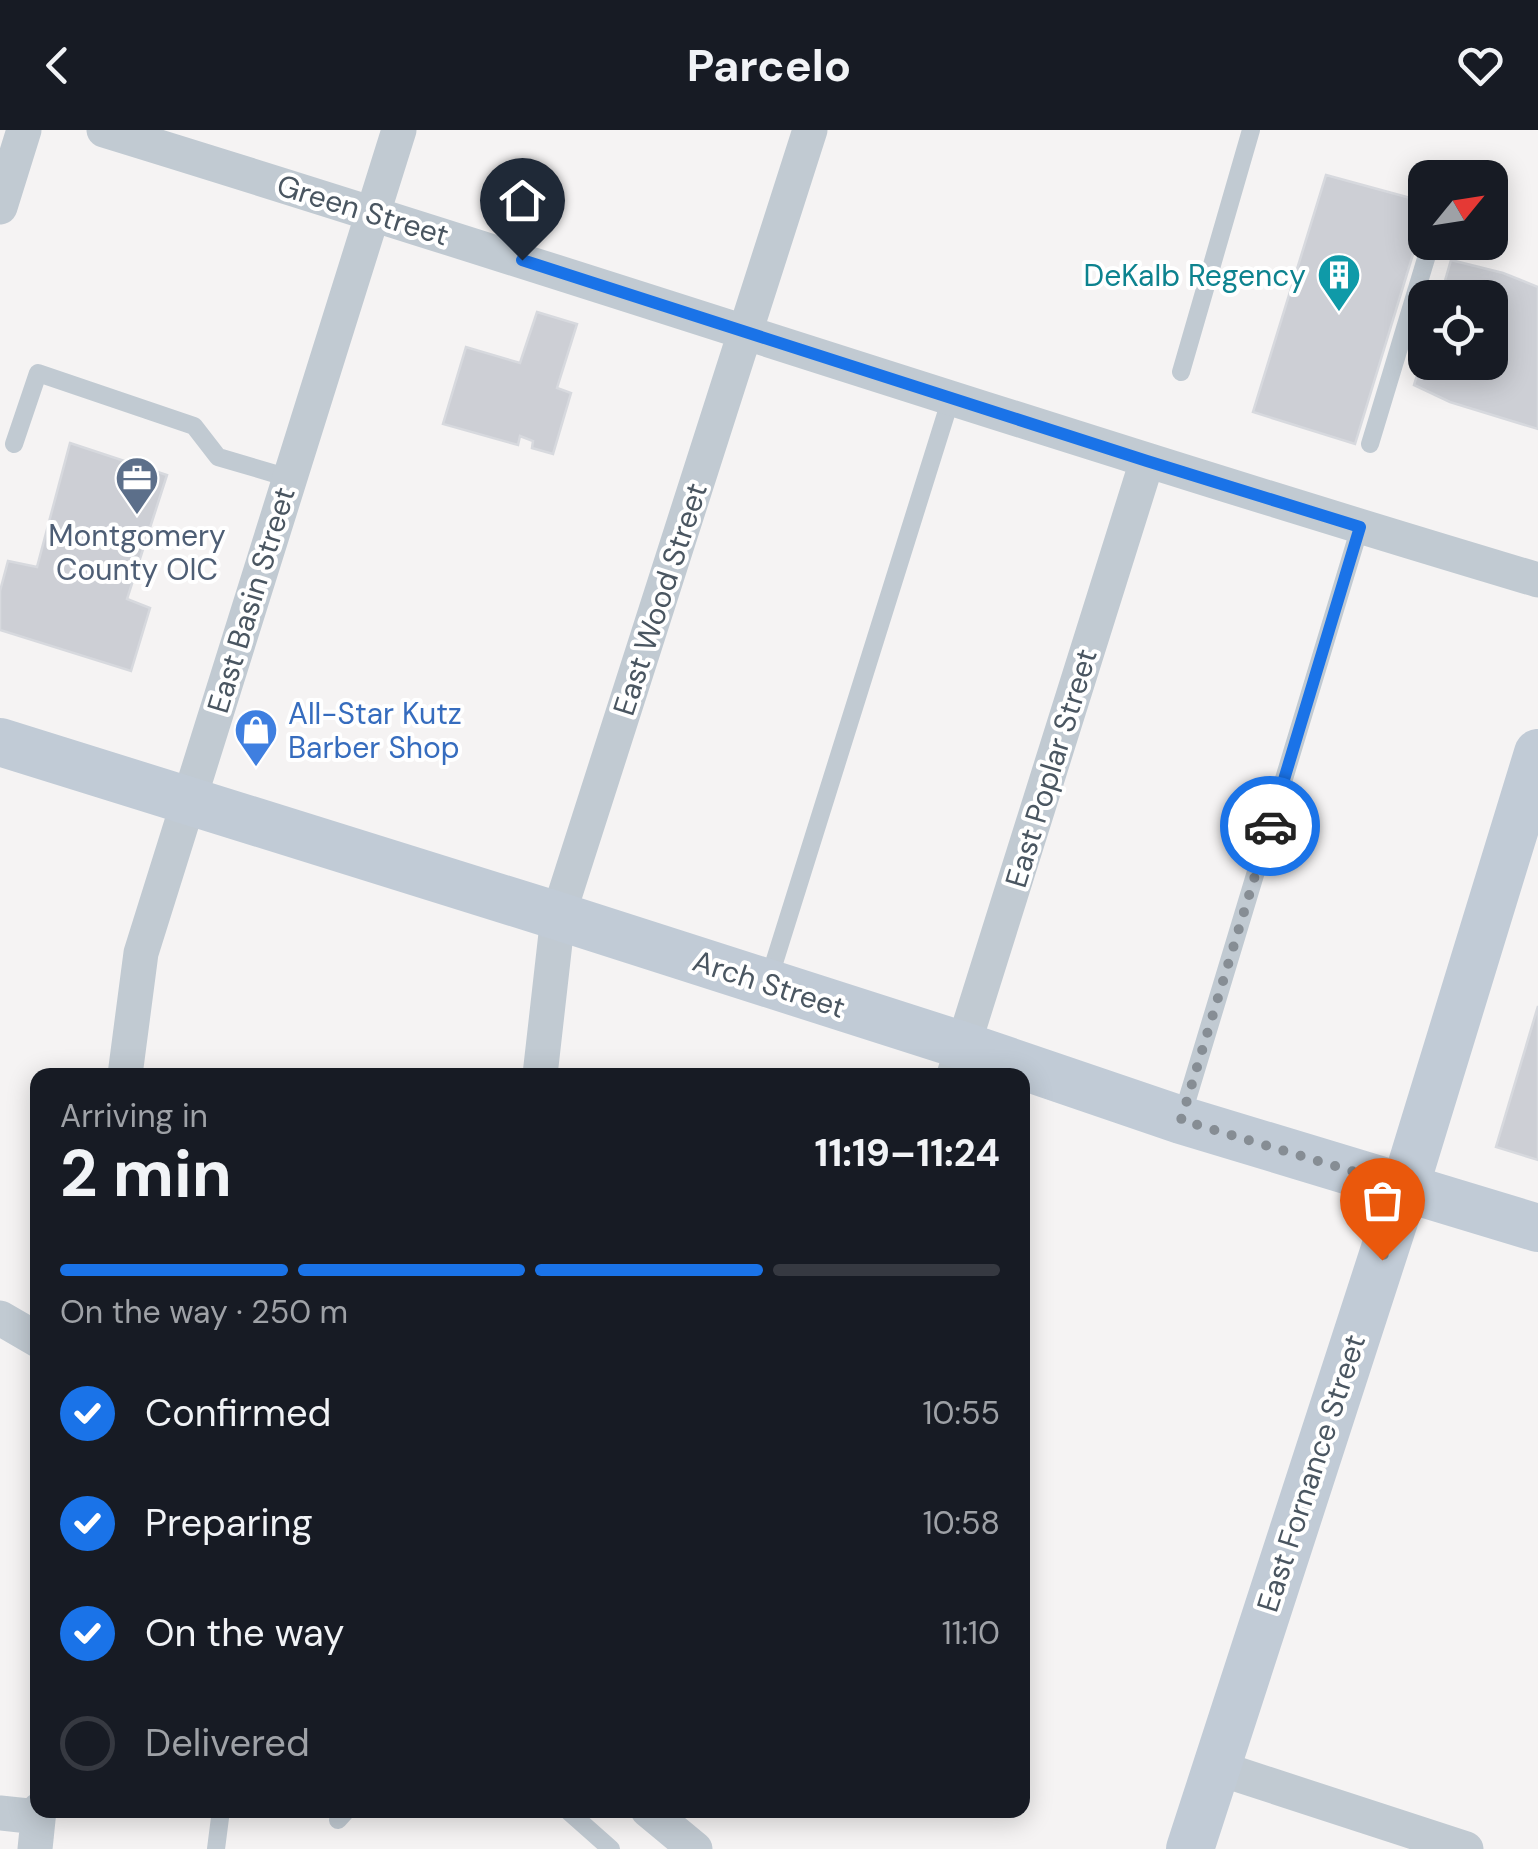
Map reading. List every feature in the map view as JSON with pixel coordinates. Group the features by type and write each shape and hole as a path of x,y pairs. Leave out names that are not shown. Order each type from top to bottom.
{"street":[{"path":"0,207 24,130"},
{"name":"Green Street","path":"104,130 1147,461 1538,580"},
{"name":"East Basin Street","path":"126,1068 141,953 399,130"},
{"name":"East Wood Street","path":"541,1068 558,916 810,130"},
{"name":"East Poplar Street","path":"959,1061 1147,461"},
{"name":"Arch Street","path":"0,742 768,984 985,1068"},
{"name":"East Fornance Street","path":"1190,1849 1405,1187 1537,758"},
{"name":"Arch Street","path":"1030,1080 1181,1120 1538,1228"},
{"path":"0,1318 30,1335"},
{"path":"1215,1767 1466,1849"},
{"path":"0,1813 37,1825"},
{"path":"658,1818 695,1849"}],"lane":[{"path":"1181,372 1251,130"},
{"path":"1370,444 1425,260"},
{"path":"14,444 38,373 194,426 218,457 289,478"},
{"path":"768,984 951,398"},
{"path":"1181,1120 1360,527"},
{"path":"216,1849 220,1818"},
{"path":"576,1818 611,1849"}],"building":[{"name":"DeKalb Regency","path":"1326,175 1408,197 1408,260 1411,260 1355,444 1253,412"},
{"path":"1451,260 1538,287 1538,429 1450,402 1414,385 1416,380 1508,380 1508,280 1445,280"},
{"path":"537,312 577,324 557,388 571,393 553,454 532,448 533,441 520,436 518,445 443,424 466,347 520,363"},
{"path":"70,443 167,475 127,599 150,608 131,671 0,630 0,591 8,561 37,567"},
{"path":"1538,1006 1538,1160 1496,1147"}],"way so far":[{"path":"1270,826 1181,1120 1405,1187 1382,1260"}],"place":[{"name":"DeKalb Regency","path":"1339,313"},
{"name":"Montgomery County OIC","path":"137,516"},
{"name":"All-Star Kutz Barber Shop","path":"256,768"}],"route":[{"path":"522,260 1360,527 1270,826"}]}
